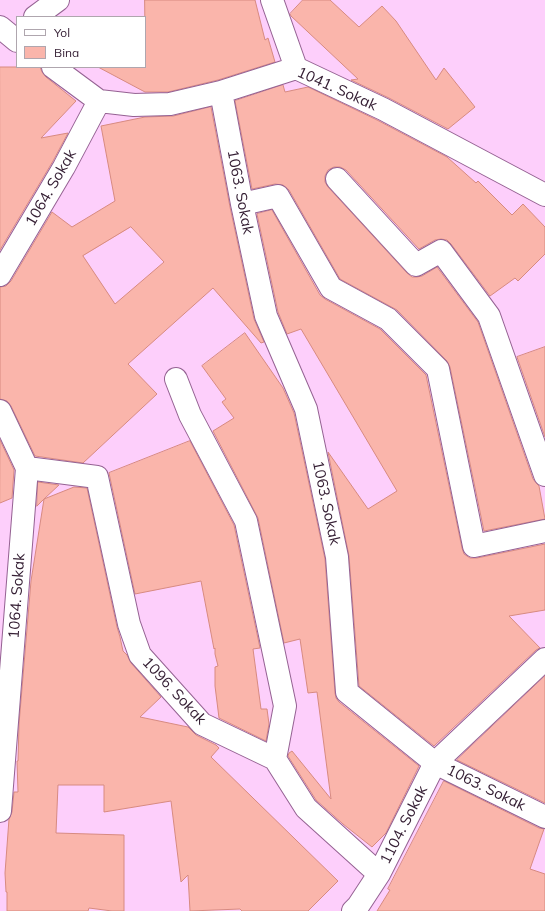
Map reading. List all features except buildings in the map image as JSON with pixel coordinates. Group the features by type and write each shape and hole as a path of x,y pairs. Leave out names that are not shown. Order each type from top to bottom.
{"street":[{"path":"36,16 58,0"},
{"path":"272,0 296,68"},
{"name":"1041. Sokak","path":"54,68 99,101 134,105 170,104 221,92 296,68 383,109 545,196"},
{"name":"1063. Sokak","path":"221,92 242,204 266,316 306,409 337,557 346,692 435,763 545,817"},
{"name":"1064. Sokak","path":"0,275 64,166 99,101"},
{"path":"337,179 416,265 441,251 489,316 545,475"},
{"path":"242,204 278,196 331,288 388,319 438,369 474,546 545,531"},
{"path":"176,379 190,415 246,521 285,706 275,758 306,808 379,874"},
{"name":"1064. Sokak","path":"0,411 27,468 0,811"},
{"name":"1096. Sokak","path":"27,468 98,477 129,624 140,655 202,724 275,758"},
{"name":"1104. Sokak","path":"360,909 435,763 545,659"}]}
